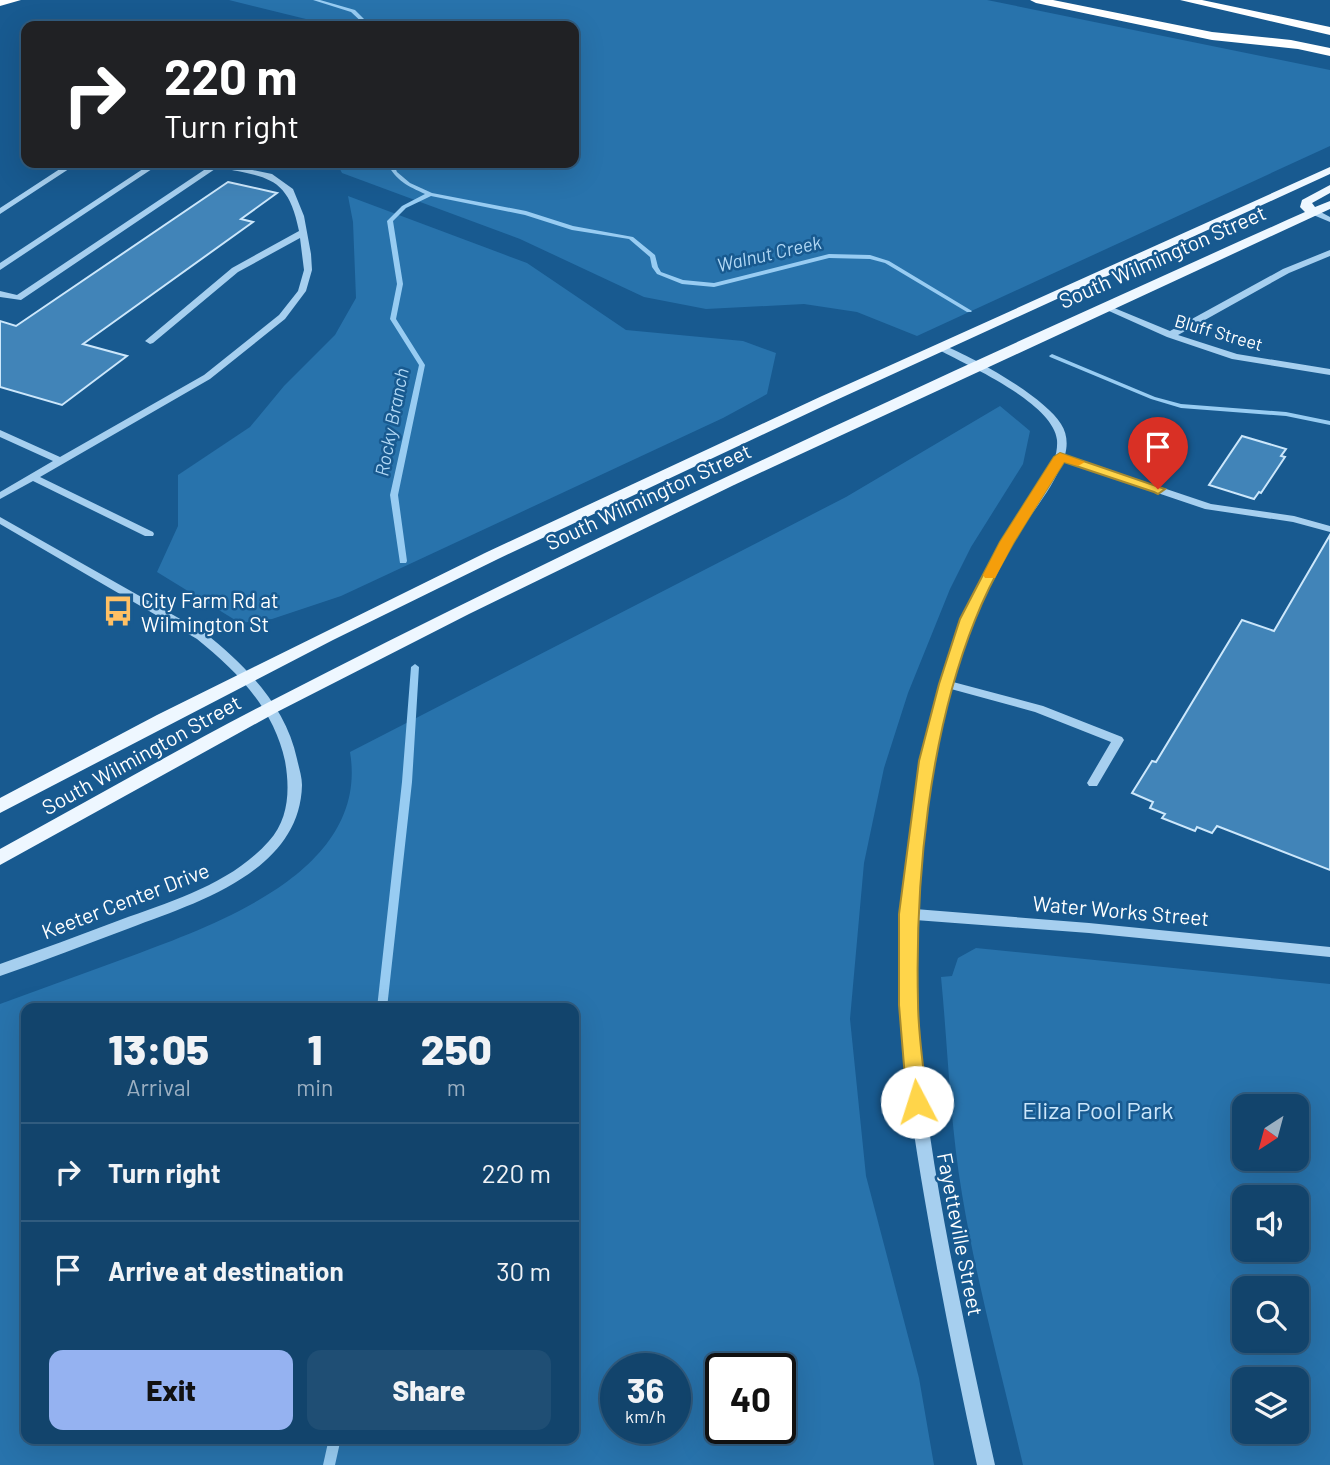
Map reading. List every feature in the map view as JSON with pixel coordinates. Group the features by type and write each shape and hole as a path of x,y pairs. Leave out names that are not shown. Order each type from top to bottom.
{"highway":[{"path":"0,3 15,0"},
{"path":"1036,0 1212,36 1303,46"},
{"path":"1097,0 1330,52"},
{"path":"1186,0 1330,31"},
{"path":"1220,0 1297,24"}],"main road":[{"name":"South Wilmington Street","path":"0,806 246,675 511,545 1330,170"},
{"path":"1314,212 1306,207 1306,202 1330,188"},
{"name":"South Wilmington Street","path":"0,858 271,708 543,571 1104,307 1330,205"}],"street":[{"path":"0,212 66,168"},
{"path":"0,267 149,168"},
{"path":"0,294 18,298 206,168"},
{"path":"0,433 60,461 206,377 282,317 302,291 308,270 295,201 280,182 269,176 231,168"},
{"path":"1314,212 1330,220"},
{"path":"1170,335 1276,276 1330,253"},
{"name":"Bluff Street","path":"1104,307 1170,335 1235,357 1330,372"},
{"path":"942,348 1045,410 1062,436 1060,457"},
{"name":"Fayetteville Street","path":"986,1465 919,1127 908,1005 908,914 927,761 946,684 968,619 1007,542 1050,478 1060,457"},
{"path":"32,477 149,534"},
{"name":"Keeter Center Drive","path":"0,520 201,636 246,675 271,708 295,765 297,790 293,812 280,836 260,860 205,894 0,970"},
{"path":"946,684 1039,709 1118,740 1093,782"},
{"name":"Water Works Street","path":"908,914 1089,928 1330,952"}],"lane":[{"path":"150,341 235,270 302,233"},
{"path":"1060,457 1209,507 1294,519 1330,529"},
{"path":"0,496 60,461"}],"green space":[{"path":"229,0 987,0 1330,70 1330,146 917,336 857,312 804,304 706,309 644,297 520,239 342,173 340,168 579,168 579,21 314,21"},
{"path":"348,196 527,263 626,330 743,341 776,353 767,394 723,418 341,596 272,619 240,623 157,572 178,526 178,475 250,427 284,386 335,335 356,298 353,222"},
{"path":"1000,406 1030,431 1023,464 971,547 950,589 908,693 884,768 864,863 850,1019 866,1176 919,1378 934,1465 0,1465 0,1004 201,929 278,888 311,861 336,830 350,794 350,752 846,497"},
{"name":"Eliza Pool Park","path":"976,948 1330,984 1330,1465 1023,1465 975,1262 958,1167 941,977 952,976 958,958"}],"building":[{"path":"228,182 277,193 241,219 253,222 83,344 127,356 62,405 0,387 0,321 16,326"},
{"path":"1242,436 1286,449 1281,456 1285,457 1254,499 1209,485"},
{"path":"1330,535 1330,870 1217,826 1212,833 1197,827 1195,831 1162,818 1165,814 1150,808 1153,802 1132,793 1152,761 1156,762 1242,620 1274,631"}],"waterway":[{"name":"Walnut Creek","path":"315,0 353,11 364,21"},
{"name":"Walnut Creek","path":"392,168 408,184 430,194"},
{"name":"Rocky Branch","path":"403,561 394,495 422,365 393,319 400,284 390,221 404,207 430,194"},
{"name":"Walnut Creek","path":"430,194 526,213 572,228 631,238 653,256 659,273 682,282 714,285 829,256 870,257 887,262 969,311"},
{"name":"Walnut Creek","path":"1052,356 1153,398 1181,406 1286,414 1330,423"},
{"name":"Rocky Branch","path":"383,1003 407,782 415,667"},
{"name":"Rocky Branch","path":"329,1465 334,1444"}],"slow traffic":[{"path":"990,575 1007,542 1054,471 1060,457 1078,462"}],"place":[{"name":"City Farm Rd at Wilmington St","path":"118,611"}],"route":[{"path":"917,1102 908,1005 908,914 927,761 946,684 968,619 1007,542 1054,471 1060,457 1158,489"}]}
